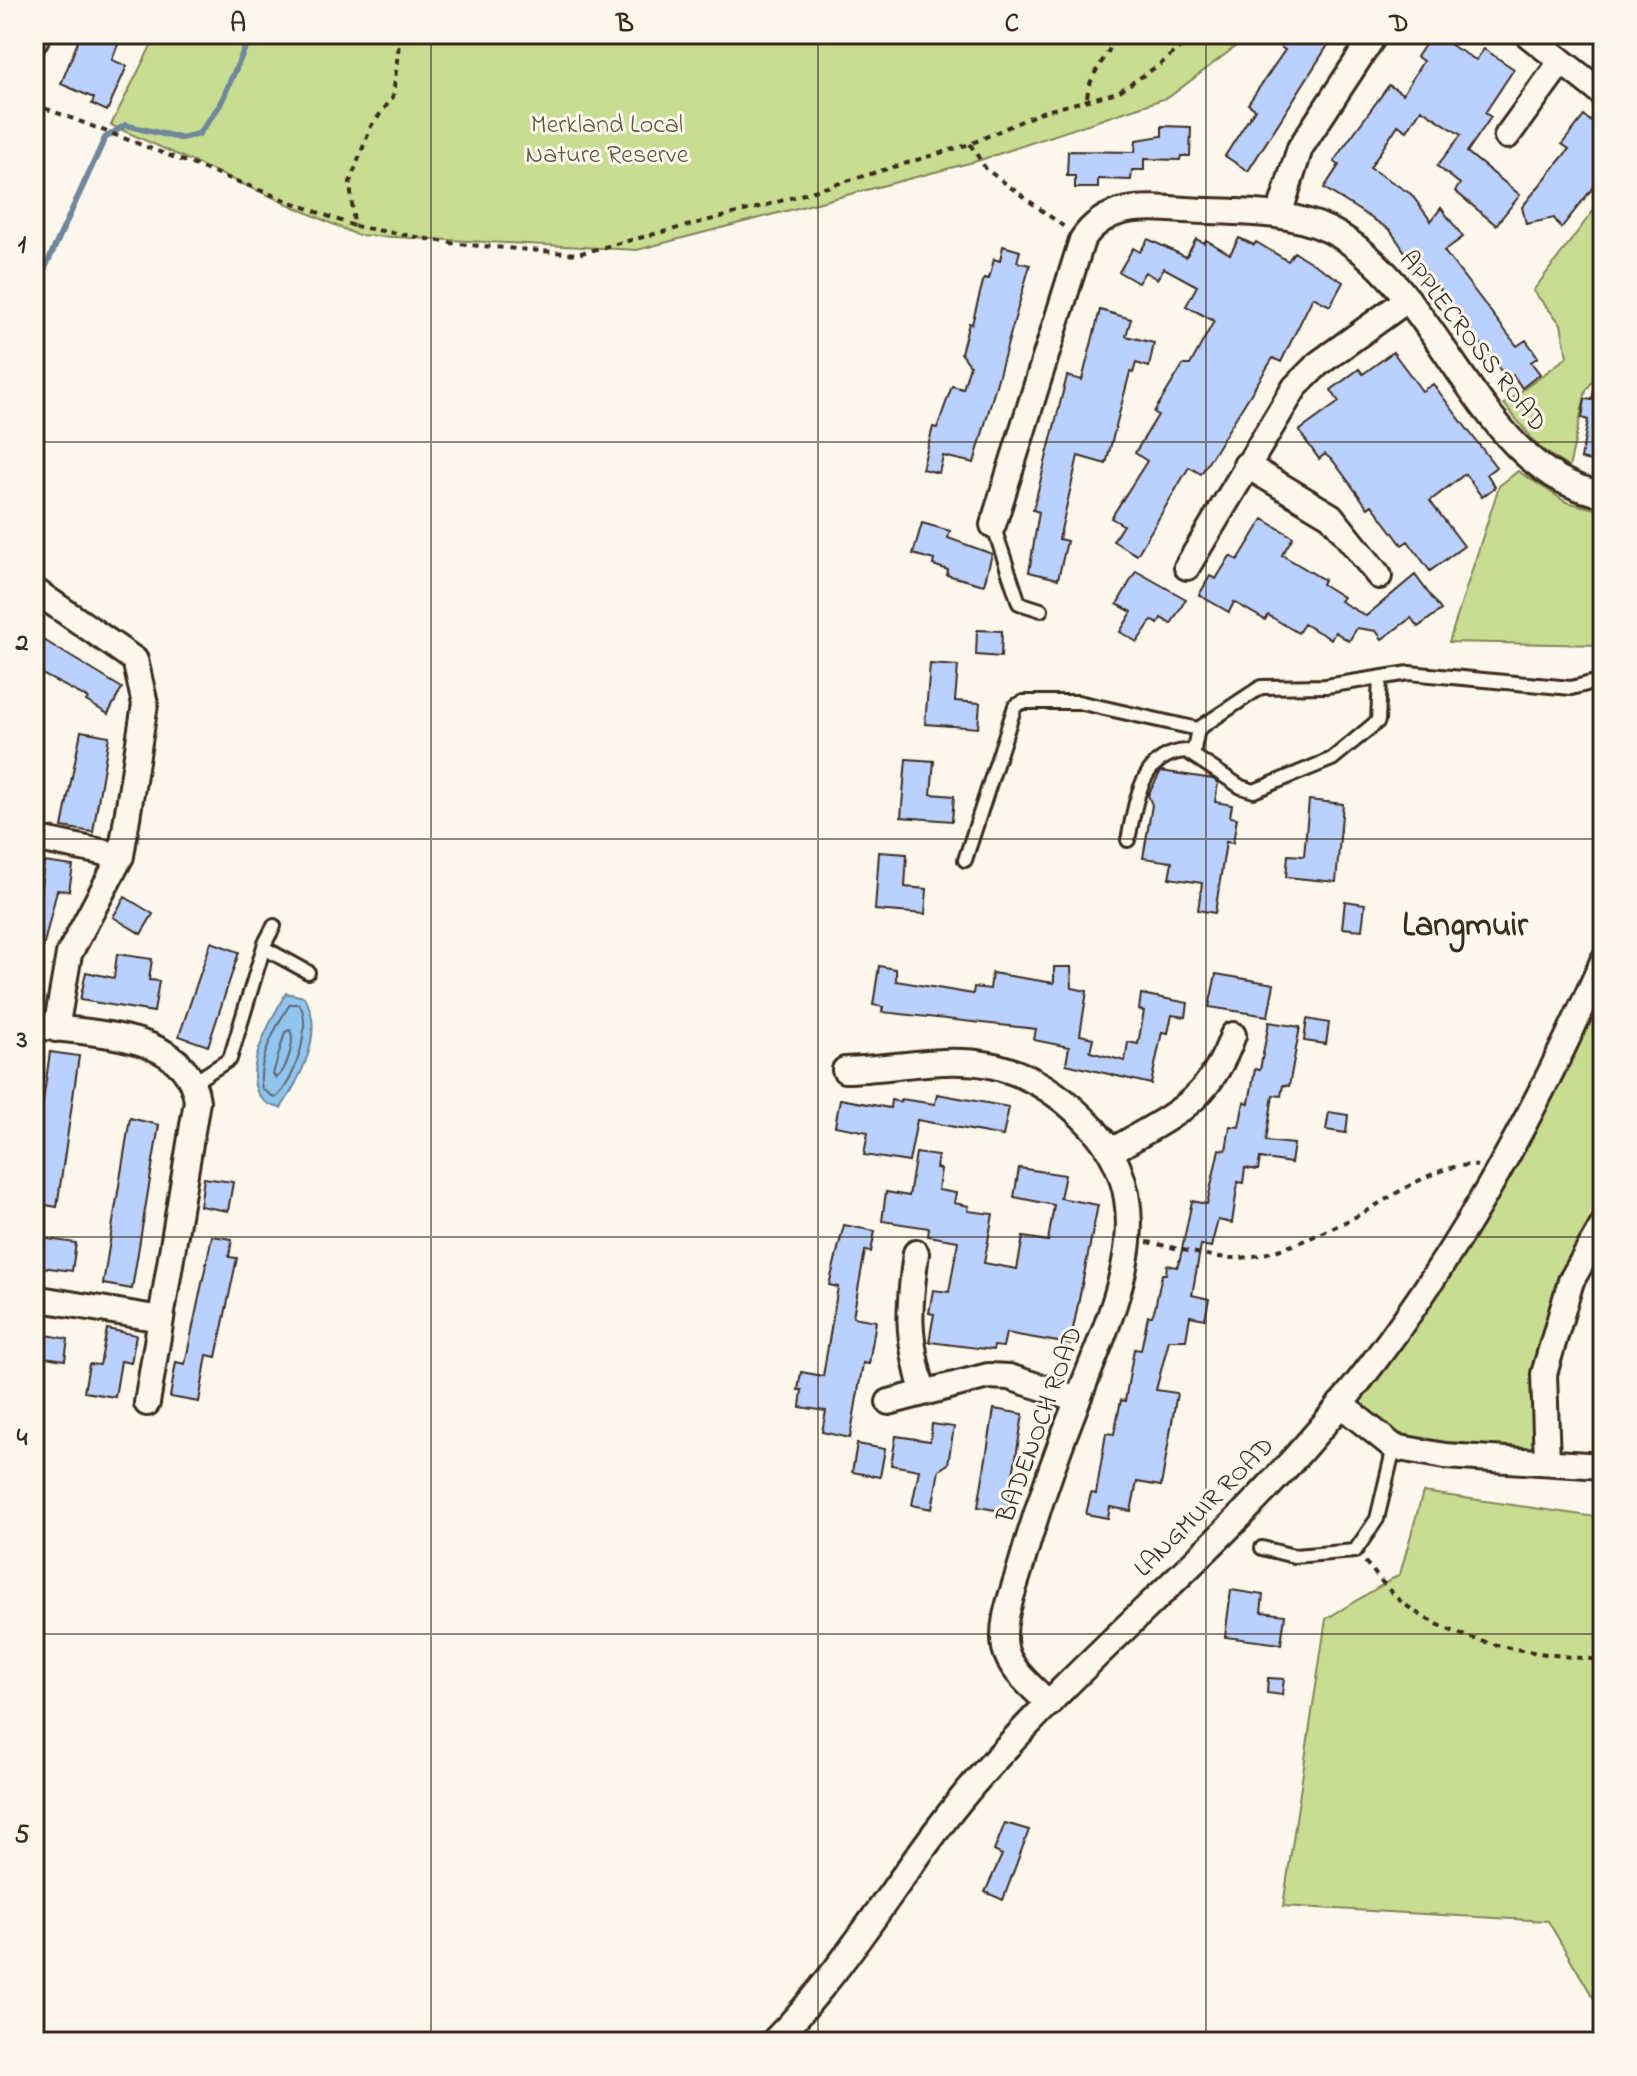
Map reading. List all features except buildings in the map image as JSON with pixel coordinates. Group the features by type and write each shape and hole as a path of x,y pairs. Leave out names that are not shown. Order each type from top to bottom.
{"street":[{"path":"34,42 38,34"},
{"path":"1279,215 1300,148 1375,34"},
{"path":"1527,34 1603,94"},
{"path":"1507,136 1561,62"},
{"name":"APPLECROSS ROAD","path":"1082,240 1090,227 1116,211 1148,207 1279,215 1329,230 1386,273 1530,461 1575,488 1603,494"},
{"path":"993,525 1082,240"},
{"path":"1187,567 1295,387 1318,364 1408,299"},
{"path":"1246,465 1331,516 1379,576"},
{"path":"34,590 135,660 145,704 121,856 69,954 45,1027 156,1048 181,1062 194,1082 197,1101 147,1403"},
{"path":"34,838 121,856"},
{"name":"LANGMUIR ROAD","path":"773,2042 826,1984 903,1872 960,1801 1049,1704 1262,1493 1340,1404 1442,1268 1498,1176 1526,1126 1603,961"},
{"path":"1112,1151 1198,1098 1223,1066 1233,1035"},
{"name":"BADENOCH ROAD","path":"845,1070 962,1062 1016,1073 1038,1082 1067,1102 1112,1151 1126,1199 1129,1239 1117,1301 1037,1507 1004,1632 1012,1665 1049,1704"},
{"path":"1547,1462 1544,1374 1571,1281 1603,1225"},
{"path":"916,1253 907,1315 912,1352 923,1392"},
{"path":"34,1298 161,1319"},
{"path":"889,1402 966,1380 1009,1377 1078,1399"},
{"path":"1340,1404 1394,1447 1445,1456 1603,1466"}],"lane":[{"path":"993,525 1019,603 1041,610"},
{"path":"1193,754 1198,729 1261,687 1326,686 1409,673 1571,688 1603,680"},
{"path":"1128,840 1141,782 1155,763 1177,752 1193,754 1241,787 1254,791 1271,786 1332,759 1378,721 1380,678"},
{"path":"965,860 1015,706 1023,702 1078,702 1198,729"},
{"path":"194,1082 230,1059 264,948 274,926"},
{"path":"264,948 308,972"},
{"path":"1262,1548 1294,1556 1355,1551 1377,1519 1394,1447"}],"path":[{"path":"354,226 350,182 371,126 393,97 400,34"},
{"path":"1087,97 1089,79 1113,47 1114,34"},
{"path":"34,104 354,226 457,244 577,254 764,206 970,144 1042,112 1087,97 1118,92 1162,63 1195,34"},
{"path":"970,144 986,169 1082,240"},
{"path":"1129,1239 1238,1258 1274,1249 1348,1221 1439,1172 1466,1164 1498,1176"},
{"path":"1355,1551 1402,1603 1451,1630 1534,1654 1603,1660"}],"green space":[{"name":"Merkland Local Nature Reserve","path":"157,34 1252,34 1169,97 977,161 637,250 357,235 111,125"},
{"path":"1603,198 1603,365 1586,391 1569,468 1538,446 1504,404 1567,357 1561,324 1533,291"},
{"path":"1518,471 1566,502 1603,511 1603,645 1449,642 1499,486"},
{"path":"1603,961 1603,1225 1544,1374 1547,1462 1394,1447 1350,1414 1442,1268"},
{"path":"1423,1492 1603,1518 1603,2014 1548,1921 1283,1906 1326,1619 1400,1574"}],"water":[{"path":"286,993 304,997 312,1024 308,1054 281,1108 265,1101 256,1090 254,1075 262,1040"}],"waterway":[{"path":"34,292 105,138 125,125 180,138 199,134 220,105 251,34"}],"district":[{"name":"Langmuir","path":"1465,927"}]}
